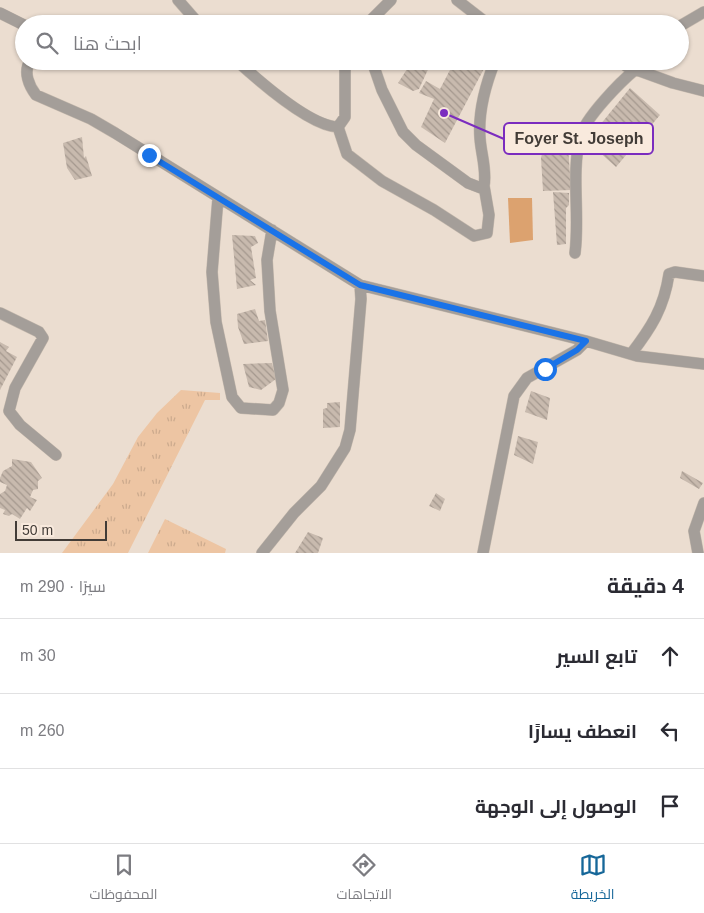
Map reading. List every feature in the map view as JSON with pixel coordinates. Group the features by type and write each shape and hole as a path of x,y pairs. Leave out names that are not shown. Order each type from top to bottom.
{"street":[{"path":"178,0 191,15"},
{"path":"376,15 391,0"},
{"path":"457,0 476,15"},
{"path":"689,21 704,12"},
{"path":"0,13 15,20"},
{"path":"27,70 27,76 36,95 91,119 360,285 631,354 704,364"},
{"path":"248,70 308,117 329,127 338,127"},
{"path":"338,127 345,117 345,70"},
{"path":"375,70 382,90 403,132 416,145 468,182 476,187 484,186"},
{"path":"338,127 347,154 382,180 474,236 487,234 489,215 484,186 480,116 486,82 491,70"},
{"path":"575,253 578,229 576,197 580,136 617,85 635,70"},
{"path":"639,70 673,83 704,91"},
{"path":"218,198 212,272 221,351 232,397 241,408 256,410 273,410 279,403 283,390 270,311 267,260 272,230"},
{"path":"631,354 652,327 666,294 669,274 675,272 704,276"},
{"path":"262,553 294,513 321,486 345,448 350,430 353,404 361,299 360,285"},
{"path":"0,313 39,332 43,338 15,388 9,411 20,425 56,455"},
{"path":"483,553 514,396 527,378 577,350 586,341"},
{"path":"698,553 694,531 704,504"}],"green space":[{"path":"181,390 220,393 220,400 205,400 128,553 62,553 113,484 138,437 157,413"},
{"path":"165,519 226,549 225,553 148,553"}],"shaded area":[{"path":"508,198 532,198 533,240 510,243"}],"building":[{"path":"406,70 428,70 419,89 413,91 398,83"},
{"path":"450,70 483,70 445,143 421,127 434,99 419,93 426,81 440,89"},
{"path":"630,88 660,115 616,167 587,141"},
{"path":"547,132 568,145 571,190 543,191 541,158"},
{"path":"82,137 84,158 86,156 92,176 75,180 67,168 63,143"},
{"path":"553,192 569,193 569,205 566,208 566,244 557,245"},
{"path":"232,235 255,236 258,243 251,247 256,278 250,280 256,285 237,289"},
{"path":"255,309 259,321 265,320 268,341 244,344 238,327 237,314"},
{"path":"0,342 9,347 6,351 17,357 0,390"},
{"path":"272,363 276,379 261,390 249,387 243,364"},
{"path":"531,391 550,398 547,420 525,412"},
{"path":"340,402 340,427 323,428 323,409 327,408 327,403"},
{"path":"518,436 538,442 533,464 514,455"},
{"path":"12,459 31,462 42,478 38,481 38,489 33,490 30,497 37,500 30,511 27,508 20,519 12,514 9,516 3,514 5,510 0,508 0,494 5,491 7,485 0,482 0,478 3,471 12,466"},
{"path":"682,471 703,483 699,489 680,478"},
{"path":"436,493 445,499 440,511 429,506"},
{"path":"308,532 323,538 318,553 295,553"}],"place":[{"name":"Foyer St. Joseph","path":"444,113"}],"route":[{"path":"149,155 360,285 586,341 577,350 545,369"}]}
